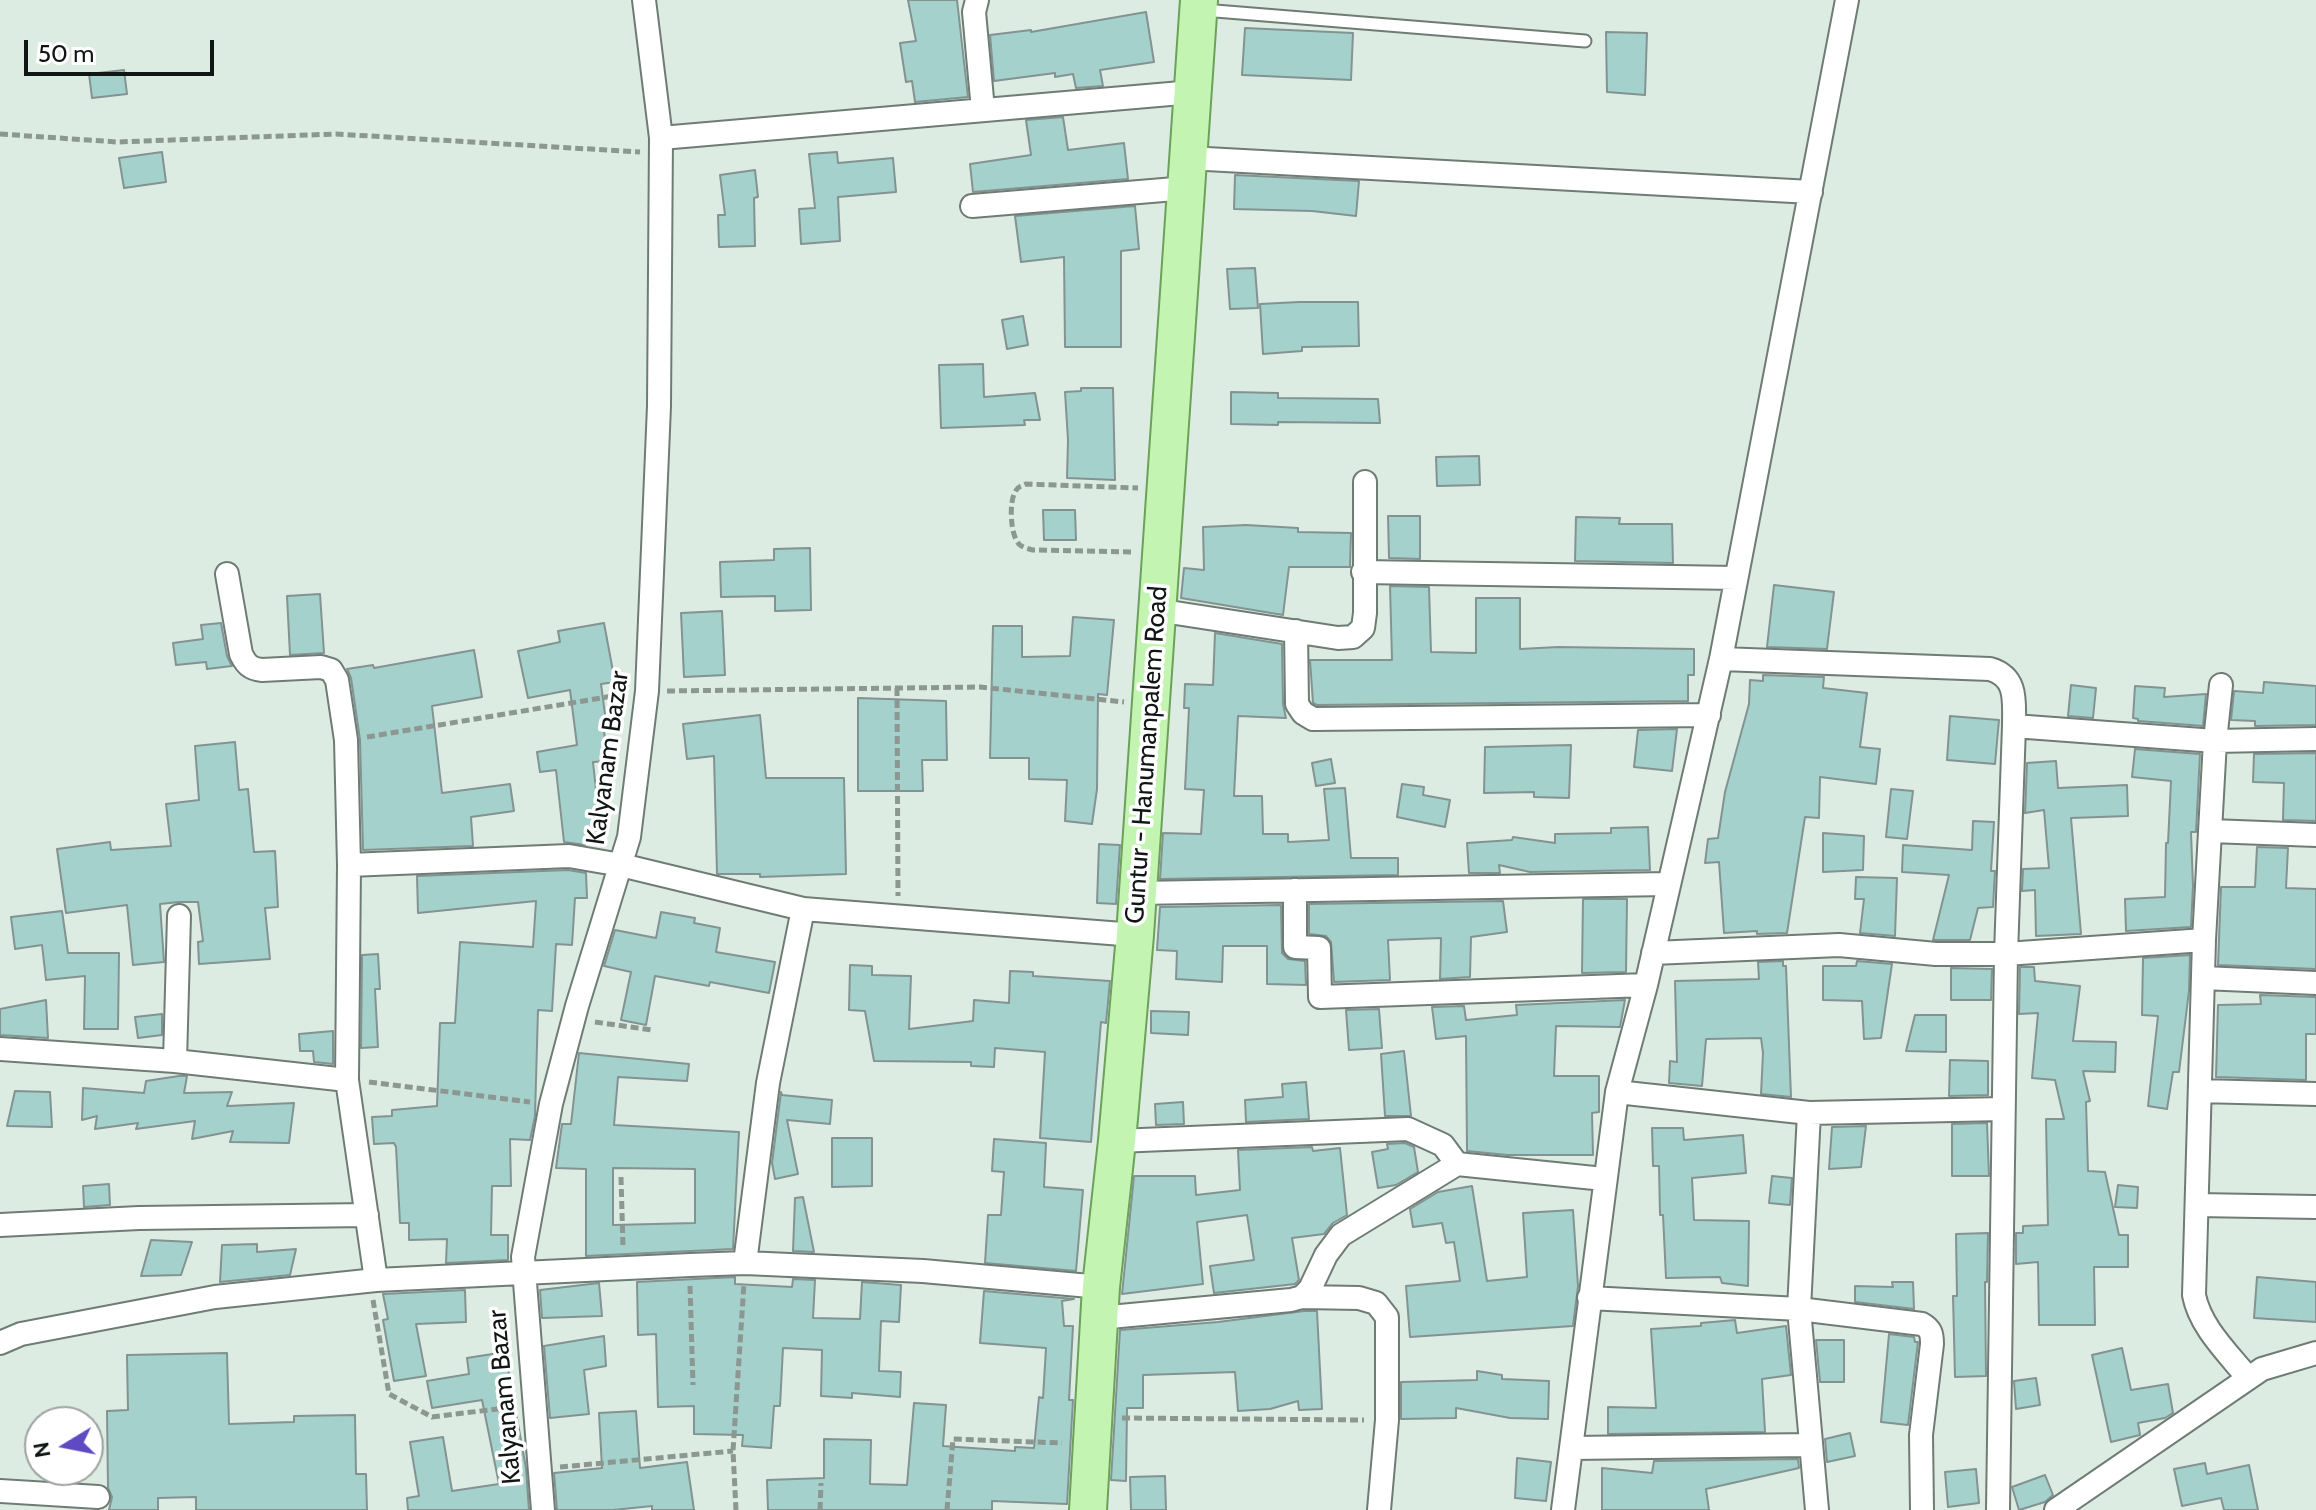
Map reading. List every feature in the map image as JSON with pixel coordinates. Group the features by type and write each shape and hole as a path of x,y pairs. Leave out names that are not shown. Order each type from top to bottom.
{"main road":[{"name":"Guntur - Hanumanpalem Road","path":"1088,1510 1100,1302 1135,935 1199,5"}],"street":[{"name":"Kalyanam Bazar","path":"543,1510 523,1257 551,1104 629,837 647,691 659,406 661,146 644,0"},
{"path":"977,0 974,12 983,110"},
{"path":"1563,1510 1617,1092 1646,985 1721,659 1847,0"},
{"path":"661,146 983,110 1193,92"},
{"path":"972,206 1188,173 1811,192"},
{"path":"1156,610 1338,638 1353,637 1363,628 1365,482"},
{"path":"1363,572 1736,578"},
{"path":"227,574 245,663 253,669 321,667 331,670 337,680 346,740 349,865 347,1080 367,1215 373,1280"},
{"path":"1296,631 1297,704 1303,713 1313,719 1709,715"},
{"path":"1721,659 1990,669 2001,672 2013,689 1998,1510"},
{"path":"2221,685 2204,940 2194,1295 2197,1309 2248,1378"},
{"path":"2014,726 2215,741 2316,739"},
{"path":"2211,831 2316,835"},
{"path":"349,865 555,856 621,865 803,909 1135,935"},
{"path":"1137,893 1667,884"},
{"path":"1295,890 1295,947 1319,948 1320,997 1646,985"},
{"path":"745,1263 768,1083 803,909"},
{"path":"175,1061 179,916"},
{"path":"1653,953 1839,945 1924,954 2006,954 2204,940"},
{"path":"2203,978 2316,983"},
{"path":"0,1049 175,1061 347,1080"},
{"path":"2200,1091 2316,1094"},
{"path":"1617,1092 1809,1113 2003,1109"},
{"path":"1809,1113 1799,1309 1817,1510"},
{"path":"1117,1141 1408,1129 1443,1145 1457,1164"},
{"path":"1302,1297 1310,1289 1326,1255 1341,1235 1457,1164 1604,1179"},
{"path":"2197,1205 2316,1207"},
{"path":"0,1225 139,1218 367,1215"},
{"path":"0,1343 21,1334 215,1297 373,1280 745,1263 923,1271 1100,1302 1359,1298 1376,1303 1387,1317 1387,1420 1379,1510"},
{"path":"1589,1298 1799,1309 1922,1324 1929,1328 1932,1344 1921,1435 1922,1510"},
{"path":"2056,1510 2248,1378 2276,1363 2316,1353"},
{"path":"1572,1448 1809,1445"},
{"path":"0,1491 98,1497"}],"lane":[{"path":"1199,5 1585,41"}],"path":[{"path":"0,134 117,142 336,134 661,146"},
{"path":"1160,553 1033,550 1022,547 1013,530 1013,497 1017,488 1026,484 1165,489"},
{"path":"346,740 647,691 980,687 1150,705"},
{"path":"897,688 898,917"},
{"path":"574,1019 652,1030"},
{"path":"347,1080 551,1104"},
{"path":"621,1177 624,1268"},
{"path":"736,1510 733,1451 745,1263"},
{"path":"690,1265 693,1385"},
{"path":"373,1280 389,1394 432,1417 534,1404"},
{"path":"947,1510 953,1439 1387,1420"},
{"path":"539,1469 733,1451"},
{"path":"820,1510 821,1483"}],"building":[{"path":"908,0 957,0 968,97 915,102 912,81 906,82 900,43 916,41"},
{"path":"1146,12 1154,62 1100,70 1103,86 1076,88 1073,74 1055,77 1055,73 994,81 990,35 1031,32"},
{"path":"1245,28 1353,33 1351,80 1242,75"},
{"path":"1606,32 1647,33 1645,95 1607,92"},
{"path":"124,70 127,94 92,98 89,74"},
{"path":"1063,117 1068,150 1124,143 1128,179 973,192 970,164 1031,155 1026,120"},
{"path":"162,152 166,182 124,188 119,158"},
{"path":"837,152 838,163 893,158 896,192 838,197 840,241 801,244 799,209 815,208 809,154"},
{"path":"755,170 758,197 754,198 755,246 719,247 718,215 725,215 720,175"},
{"path":"1235,175 1359,181 1356,216 1312,211 1234,209"},
{"path":"1135,206 1139,249 1121,251 1121,347 1065,347 1064,257 1021,262 1015,216"},
{"path":"1255,268 1258,308 1230,309 1227,269"},
{"path":"1358,302 1359,346 1302,347 1302,351 1263,354 1260,304"},
{"path":"1023,316 1028,345 1007,349 1002,320"},
{"path":"983,364 984,397 1035,393 1040,420 1024,420 1025,425 941,428 939,365"},
{"path":"1081,388 1113,388 1115,480 1067,478 1065,392 1081,391"},
{"path":"1231,392 1278,393 1278,398 1378,399 1380,423 1231,424"},
{"path":"1479,456 1480,485 1437,486 1436,457"},
{"path":"1043,510 1075,510 1076,540 1044,540"},
{"path":"1388,516 1420,516 1420,559 1389,558"},
{"path":"1576,517 1620,518 1619,524 1672,524 1673,563 1575,561"},
{"path":"1246,525 1298,528 1298,532 1351,533 1350,567 1289,567 1283,615 1181,598 1184,568 1204,570 1203,527"},
{"path":"810,548 811,610 775,611 775,596 721,597 720,562 774,560 774,549"},
{"path":"1774,585 1834,592 1827,649 1767,647"},
{"path":"1390,586 1429,587 1431,652 1476,653 1476,598 1520,598 1520,649 1694,649 1694,675 1688,675 1688,701 1313,703 1310,660 1392,660"},
{"path":"320,594 324,653 290,655 287,596"},
{"path":"722,611 725,675 684,677 681,613"},
{"path":"1073,617 1114,620 1107,695 1098,694 1097,789 1092,824 1065,821 1067,780 1029,779 1029,758 990,758 993,626 1022,626 1022,657 1070,656"},
{"path":"221,623 232,666 207,669 206,662 176,665 173,643 203,639 201,625"},
{"path":"604,623 615,682 601,684 607,729 604,730 607,761 593,762 601,836 585,837 585,845 564,842 556,770 540,772 537,752 577,745 570,690 528,698 518,651 560,642 558,631"},
{"path":"1215,633 1282,644 1286,718 1238,716 1234,796 1262,796 1263,834 1288,834 1288,842 1329,840 1324,789 1345,788 1351,858 1398,858 1398,875 1160,879 1163,833 1201,834 1204,790 1185,789 1189,708 1184,708 1185,684 1213,685"},
{"path":"474,650 482,697 432,706 442,793 510,784 514,811 471,817 473,846 363,850 360,740 347,669 373,665 374,668"},
{"path":"1763,675 1824,677 1823,688 1867,693 1860,747 1880,749 1876,784 1820,777 1819,818 1805,817 1787,933 1724,933 1719,862 1705,863 1708,839 1718,838 1725,792 1749,704 1750,680 1763,681"},
{"path":"2264,682 2316,686 2316,725 2255,726 2255,721 2231,720 2234,691 2263,693"},
{"path":"2071,685 2096,688 2093,718 2068,716"},
{"path":"2135,686 2165,688 2164,697 2206,694 2203,726 2138,721 2133,718"},
{"path":"858,698 946,701 947,760 922,760 923,791 858,791"},
{"path":"760,715 766,778 844,778 846,874 760,877 760,874 717,874 714,756 687,759 683,724"},
{"path":"1950,716 1999,720 1995,764 1947,760"},
{"path":"1677,729 1672,771 1634,767 1638,730"},
{"path":"235,742 239,790 248,789 254,852 275,851 278,907 265,908 270,959 199,964 198,942 203,941 198,902 179,902 160,904 164,962 133,965 127,905 66,913 57,849 110,842 111,850 171,846 166,804 199,800 195,746"},
{"path":"1571,745 1569,798 1534,797 1534,792 1484,793 1485,747"},
{"path":"2135,749 2200,754 2196,832 2191,832 2191,927 2126,931 2125,899 2165,897 2168,843 2171,781 2132,777"},
{"path":"2316,753 2316,821 2283,820 2284,783 2253,782 2254,754"},
{"path":"1331,759 1335,783 1316,786 1312,763"},
{"path":"2056,761 2058,788 2127,785 2128,816 2071,818 2081,934 2036,936 2035,890 2022,891 2023,869 2049,868 2044,810 2025,813 2027,763"},
{"path":"1402,784 1424,787 1423,795 1450,800 1445,827 1397,817"},
{"path":"1891,789 1913,791 1907,839 1886,837"},
{"path":"1973,821 1994,822 1991,871 1995,871 1993,907 1978,908 1970,940 1933,940 1949,875 1902,872 1903,845 1972,850"},
{"path":"1648,827 1650,870 1530,872 1499,865 1500,873 1469,873 1467,843 1512,840 1513,837 1555,843 1555,834 1611,833 1611,828"},
{"path":"1823,833 1864,836 1863,870 1823,872"},
{"path":"1099,844 1120,845 1116,904 1097,903"},
{"path":"2257,847 2288,848 2286,888 2316,889 2316,969 2218,965 2221,887 2255,887"},
{"path":"568,870 586,873 587,898 575,898 572,945 556,944 552,1011 538,1010 535,1116 530,1140 510,1139 511,1186 492,1186 491,1235 508,1235 508,1260 446,1263 447,1239 409,1240 409,1223 400,1223 396,1147 394,1143 374,1144 372,1117 392,1116 392,1110 437,1106 440,1023 455,1023 460,942 533,947 536,901 418,913 417,876"},
{"path":"1856,877 1897,878 1895,936 1860,933 1864,899 1855,899"},
{"path":"1583,899 1627,899 1626,972 1582,973"},
{"path":"1503,901 1507,932 1471,937 1470,977 1440,979 1441,938 1388,940 1390,980 1334,982 1331,942 1326,936 1309,934 1309,904"},
{"path":"1281,905 1282,953 1288,959 1305,961 1306,985 1267,984 1267,946 1223,946 1222,982 1176,979 1177,951 1157,950 1160,907"},
{"path":"62,911 68,953 119,953 118,1029 84,1029 85,976 46,980 42,945 15,949 11,917"},
{"path":"661,912 695,918 694,923 720,928 716,952 775,962 769,993 655,976 646,1025 621,1020 631,972 604,966 615,930 656,938"},
{"path":"378,954 380,989 375,989 378,1047 361,1048 362,955"},
{"path":"2190,955 2179,1072 2173,1072 2167,1109 2148,1106 2158,1016 2142,1015 2143,958"},
{"path":"1783,961 1783,966 1786,966 1791,1097 1761,1094 1761,1038 1706,1039 1702,1086 1669,1083 1670,1061 1677,1062 1675,981 1759,979 1758,962"},
{"path":"1857,961 1892,964 1881,1038 1864,1039 1862,1001 1823,1000 1823,966 1856,966"},
{"path":"850,965 872,966 872,975 911,976 909,1029 973,1021 974,1000 1009,1003 1010,971 1033,972 1033,976 1110,981 1106,1023 1101,1022 1091,1142 1040,1138 1045,1052 995,1048 994,1067 971,1066 971,1062 874,1061 865,1011 849,1010"},
{"path":"2020,967 2034,967 2035,981 2080,986 2073,1041 2116,1042 2115,1072 2083,1071 2090,1101 2086,1102 2088,1171 2105,1172 2119,1235 2128,1235 2128,1267 2094,1267 2095,1325 2039,1325 2038,1262 2016,1264 2016,1233 2023,1233 2023,1226 2048,1225 2046,1119 2064,1119 2055,1080 2032,1078 2038,1013 2019,1014"},
{"path":"1951,968 1992,969 1991,1000 1951,1000"},
{"path":"2260,995 2316,997 2316,1034 2306,1034 2306,1080 2216,1077 2218,1005 2261,1004"},
{"path":"46,1000 48,1038 0,1035 0,1009"},
{"path":"1625,1000 1620,1027 1556,1026 1554,1076 1599,1076 1599,1112 1592,1113 1593,1155 1507,1155 1467,1151 1466,1036 1436,1039 1432,1007 1464,1006 1466,1020 1517,1015 1516,1005"},
{"path":"1379,1009 1382,1048 1349,1050 1346,1010"},
{"path":"1151,1011 1189,1012 1188,1035 1151,1033"},
{"path":"162,1014 162,1035 138,1038 135,1017"},
{"path":"1915,1015 1946,1015 1946,1052 1906,1051"},
{"path":"333,1031 333,1064 314,1062 313,1051 300,1051 299,1034"},
{"path":"1404,1051 1411,1116 1385,1116 1381,1054"},
{"path":"579,1053 689,1064 687,1081 618,1077 614,1125 739,1132 733,1249 586,1256 586,1169 556,1168 562,1124 571,1124","holes":["613,1168 695,1169 695,1223 613,1225"]},
{"path":"1950,1060 1988,1061 1988,1095 1949,1096"},
{"path":"187,1076 184,1093 232,1092 227,1106 294,1103 289,1143 230,1142 233,1131 192,1139 195,1121 136,1129 138,1123 95,1129 97,1116 82,1120 83,1088 144,1093 146,1081"},
{"path":"1306,1082 1309,1119 1246,1122 1245,1100 1283,1097 1282,1084"},
{"path":"15,1091 50,1092 52,1127 7,1126"},
{"path":"781,1092 782,1095 832,1100 830,1124 787,1120 798,1174 775,1179 772,1163"},
{"path":"1183,1102 1184,1124 1156,1125 1155,1104"},
{"path":"1987,1123 1989,1176 1952,1176 1952,1124"},
{"path":"1866,1126 1861,1167 1829,1169 1832,1127"},
{"path":"1652,1128 1683,1128 1684,1140 1743,1135 1746,1173 1692,1178 1694,1220 1749,1221 1748,1286 1722,1283 1720,1277 1666,1278 1659,1166 1653,1166"},
{"path":"832,1138 872,1138 872,1186 832,1187"},
{"path":"994,1139 1046,1143 1044,1187 1083,1190 1076,1271 985,1263 988,1215 1001,1215 1004,1172 992,1171"},
{"path":"1405,1143 1414,1147 1418,1172 1396,1185 1378,1188 1372,1152 1388,1149 1387,1144"},
{"path":"1312,1147 1313,1151 1340,1148 1347,1215 1333,1223 1324,1234 1292,1238 1299,1280 1295,1284 1214,1293 1210,1266 1254,1260 1247,1215 1197,1222 1203,1284 1122,1294 1134,1176 1195,1176 1196,1195 1240,1190 1238,1150"},
{"path":"1772,1176 1792,1178 1790,1205 1769,1203"},
{"path":"109,1184 110,1205 84,1207 83,1186"},
{"path":"2118,1185 2138,1187 2137,1208 2115,1207"},
{"path":"1472,1186 1487,1281 1527,1277 1523,1213 1573,1210 1578,1286 1573,1326 1410,1337 1406,1286 1460,1281 1454,1242 1446,1243 1442,1223 1413,1227 1410,1209 1438,1192"},
{"path":"803,1197 814,1252 793,1251 795,1198"},
{"path":"1988,1233 1986,1376 1955,1377 1953,1296 1957,1296 1956,1234"},
{"path":"151,1240 192,1242 181,1275 141,1276"},
{"path":"257,1244 257,1252 296,1249 290,1275 220,1282 222,1245"},
{"path":"735,1277 735,1284 792,1287 793,1279 815,1280 813,1318 860,1319 862,1282 901,1285 899,1322 881,1321 879,1371 901,1372 900,1397 852,1393 852,1398 821,1396 822,1350 783,1348 780,1406 774,1406 771,1448 742,1446 743,1435 694,1434 694,1406 658,1407 656,1334 638,1335 637,1282"},
{"path":"2257,1277 2316,1282 2316,1322 2254,1318"},
{"path":"1892,1282 1913,1282 1914,1309 1855,1302 1855,1286 1893,1287"},
{"path":"599,1283 602,1316 542,1318 540,1290"},
{"path":"465,1290 466,1322 416,1324 426,1376 394,1381 383,1320 388,1319 383,1294"},
{"path":"984,1291 1074,1299 1062,1301 1064,1326 1073,1326 1069,1400 1073,1400 1067,1504 992,1501 992,1510 768,1510 767,1480 824,1478 824,1439 871,1440 870,1484 907,1485 914,1403 946,1405 943,1446 1015,1451 1015,1447 1034,1448 1039,1397 1043,1398 1046,1348 980,1343"},
{"path":"1317,1311 1322,1409 1299,1410 1298,1401 1270,1409 1238,1411 1235,1372 1143,1375 1143,1408 1127,1408 1126,1481 1111,1480 1120,1330"},
{"path":"1735,1320 1737,1333 1786,1326 1791,1375 1762,1379 1765,1432 1608,1434 1608,1407 1656,1408 1651,1329"},
{"path":"1889,1334 1914,1337 1918,1342 1908,1425 1881,1422"},
{"path":"604,1336 606,1366 584,1370 589,1414 550,1418 544,1346"},
{"path":"1816,1340 1844,1340 1844,1382 1820,1382"},
{"path":"2122,1348 2131,1390 2168,1384 2173,1413 2165,1418 2138,1423 2140,1435 2111,1442 2092,1355"},
{"path":"505,1352 526,1468 529,1510 408,1510 407,1498 419,1496 410,1442 443,1437 452,1491 499,1484 482,1400 432,1408 427,1381 469,1374 467,1358"},
{"path":"227,1353 229,1424 294,1422 294,1416 355,1415 356,1474 366,1474 367,1510 196,1510 196,1497 158,1498 158,1510 109,1510 112,1497 108,1488 107,1411 128,1410 127,1355"},
{"path":"1477,1371 1502,1375 1502,1379 1549,1381 1548,1419 1510,1418 1456,1408 1456,1418 1401,1419 1401,1382 1477,1380"},
{"path":"2036,1378 2040,1405 2016,1409 2014,1381"},
{"path":"636,1411 640,1468 687,1462 694,1510 652,1510 652,1506 557,1510 554,1473 602,1468 599,1413"},
{"path":"1850,1433 1855,1456 1827,1462 1825,1439"},
{"path":"1517,1458 1551,1462 1546,1501 1515,1498"},
{"path":"1798,1459 1799,1468 1706,1489 1709,1510 1602,1510 1602,1468 1652,1473 1654,1461"},
{"path":"2205,1463 2207,1474 2249,1465 2258,1510 2224,1510 2221,1498 2182,1506 2174,1469"},
{"path":"1976,1469 1979,1503 1948,1507 1945,1472"},
{"path":"2045,1475 2053,1495 2045,1502 2019,1510 2012,1487"},
{"path":"1165,1476 1166,1510 1131,1510 1130,1477"}]}
